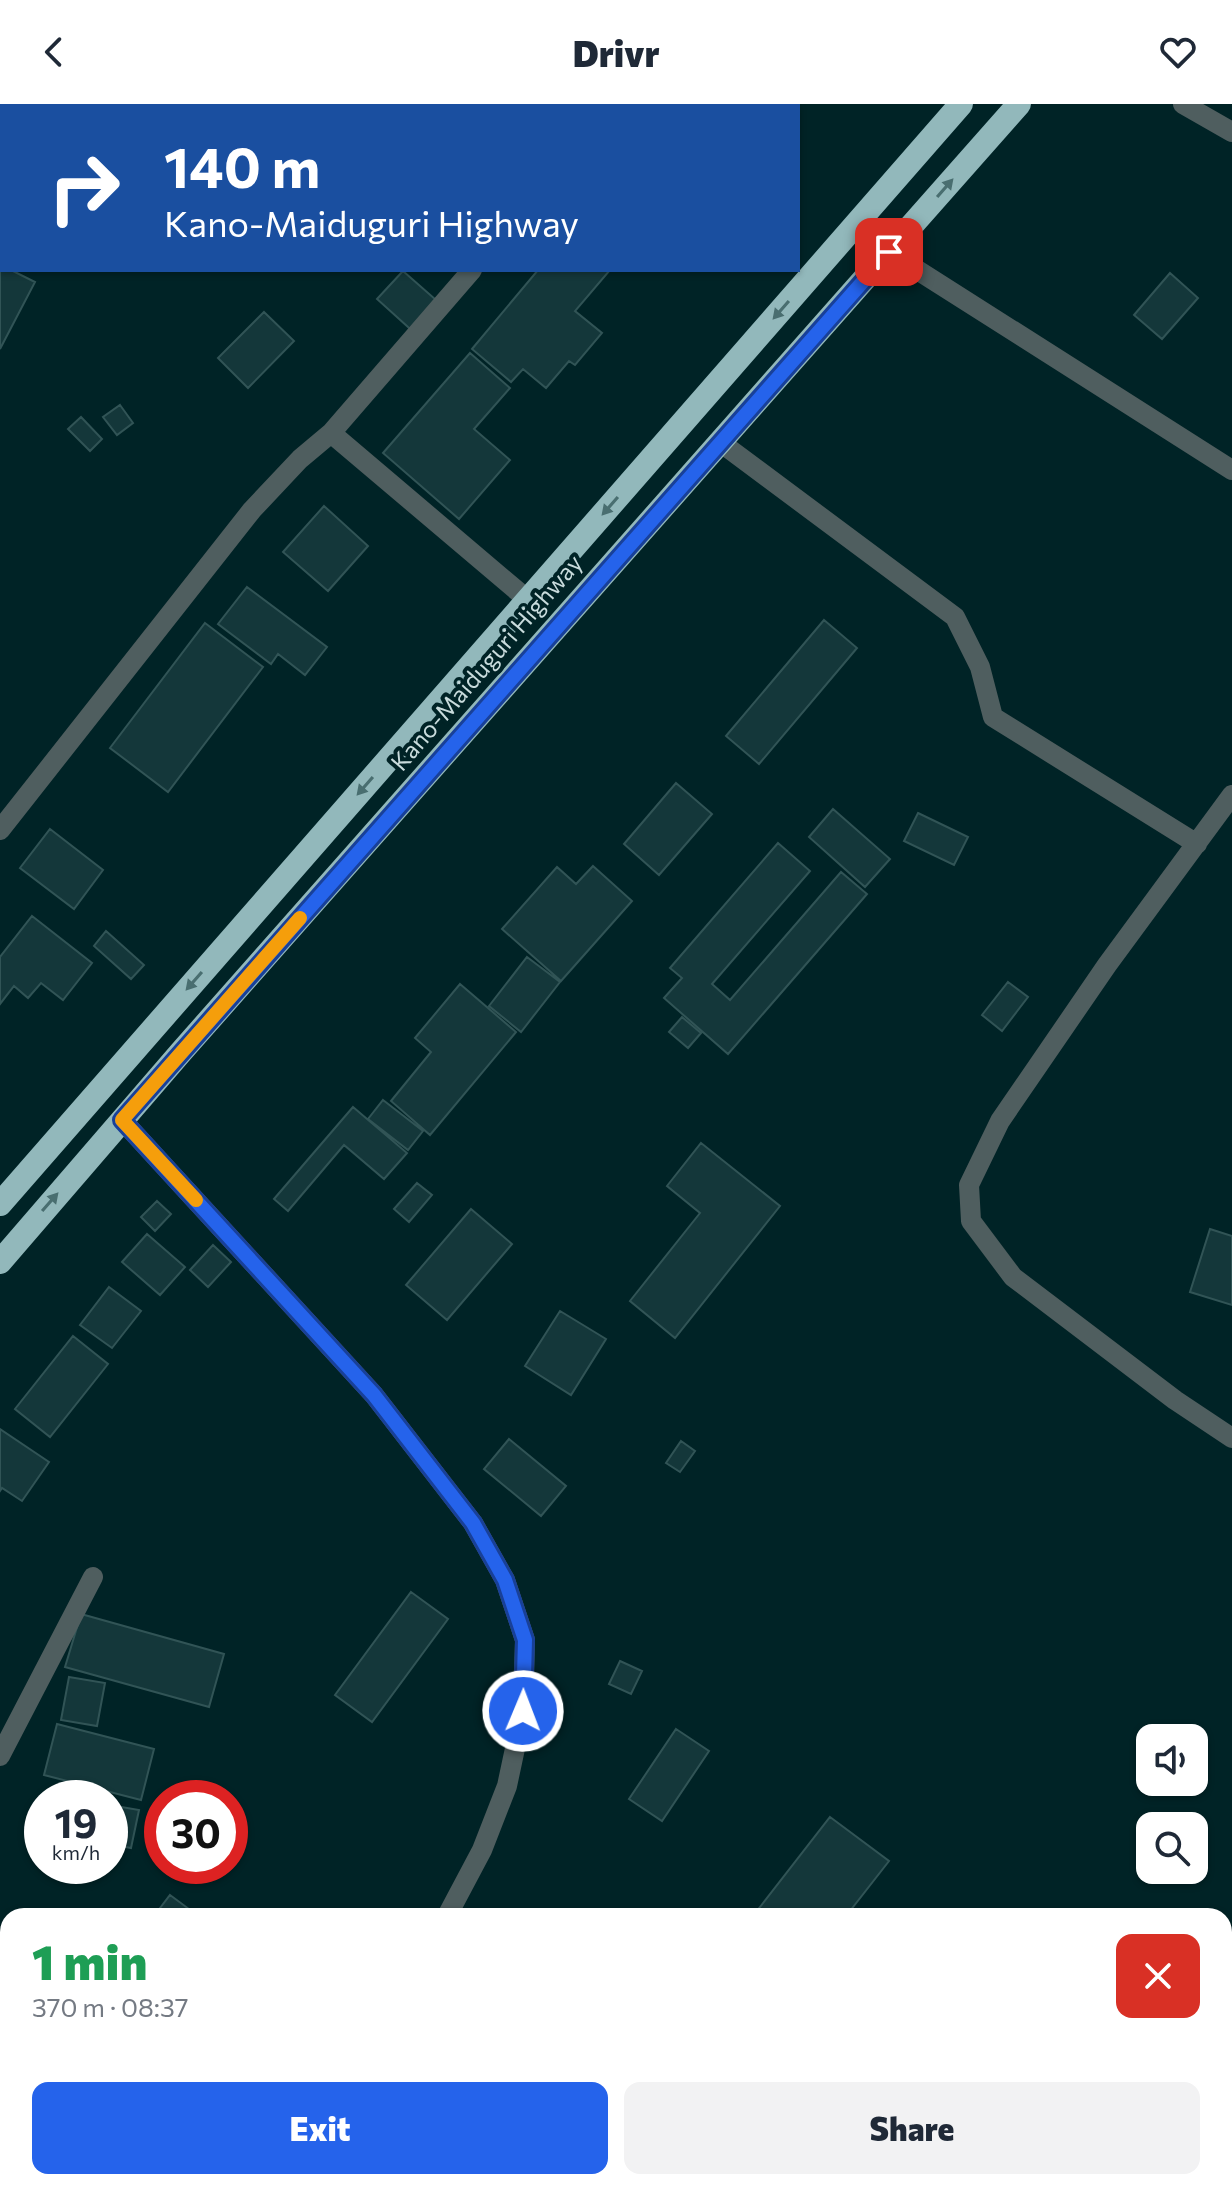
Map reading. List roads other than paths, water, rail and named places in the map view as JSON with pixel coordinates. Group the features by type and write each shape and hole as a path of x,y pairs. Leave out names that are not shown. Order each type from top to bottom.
{"highway":[{"name":"Kano-Maiduguri Highway","path":"0,1204 961,104"},
{"name":"Kano-Maiduguri Highway","path":"1,1259 1019,104"}],"street":[{"path":"1183,104 1232,132"},
{"path":"889,252 1232,470"},
{"path":"0,830 7,804 252,510 300,459 331,433 470,272"},
{"path":"331,433 528,600"},
{"path":"720,442 955,617 980,667 993,717 1197,844"},
{"path":"1232,795 1107,965 1000,1121 969,1185 971,1221 1013,1277 1175,1400 1232,1438"},
{"path":"122,1120 374,1395 473,1523 505,1580 525,1640 523,1711 507,1786 482,1850 451,1908"},
{"path":"0,1756 93,1577"}]}
